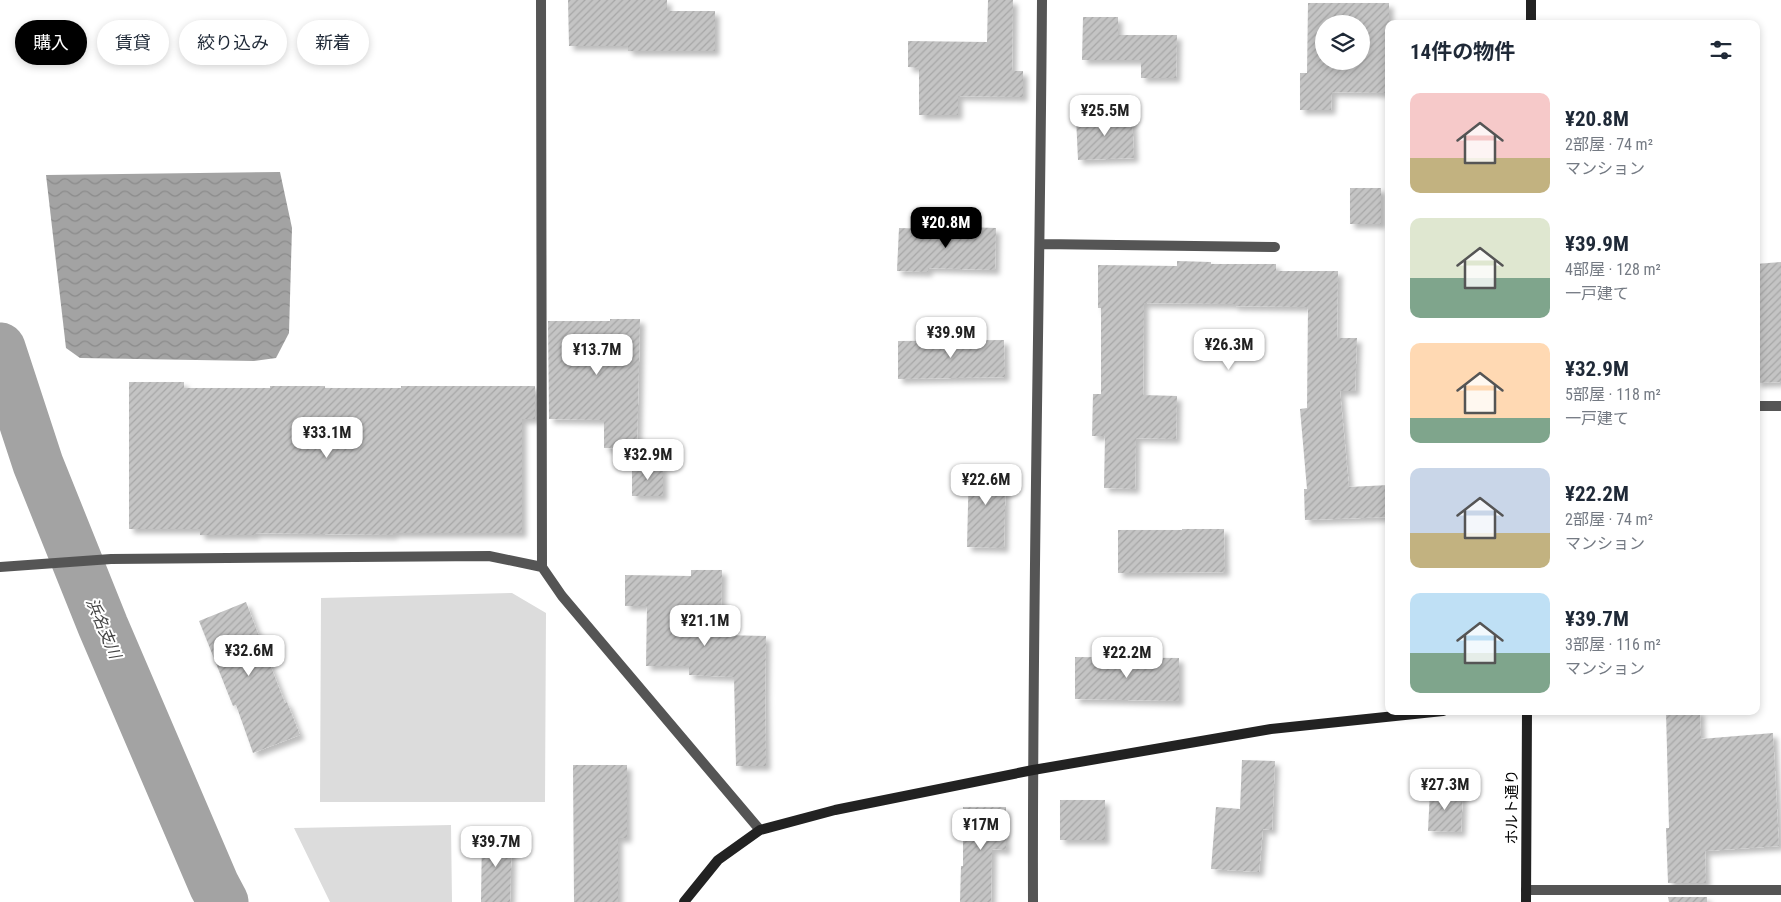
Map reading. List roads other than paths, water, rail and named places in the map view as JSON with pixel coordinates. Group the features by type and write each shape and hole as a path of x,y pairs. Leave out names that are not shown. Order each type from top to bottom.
{"street":[{"path":"541,0 542,567 562,596 760,830"},
{"path":"1033,902 1042,0"},
{"path":"1531,0 1531,20"},
{"path":"1040,244 1275,247"},
{"path":"1760,406 1781,406"},
{"path":"0,567 19,567 111,558 489,556 542,567"},
{"path":"684,902 718,860 760,830 836,810 1033,770 1271,729 1405,715"},
{"name":"ホルト通り","path":"1526,902 1527,715"},
{"path":"1526,890 1781,890"}],"water":[{"path":"280,172 292,228 289,333 276,358 254,361 80,358 66,348 46,175"}],"waterway":[{"name":"浜名支川","path":"0,348 38,464 103,626 223,902"}]}
